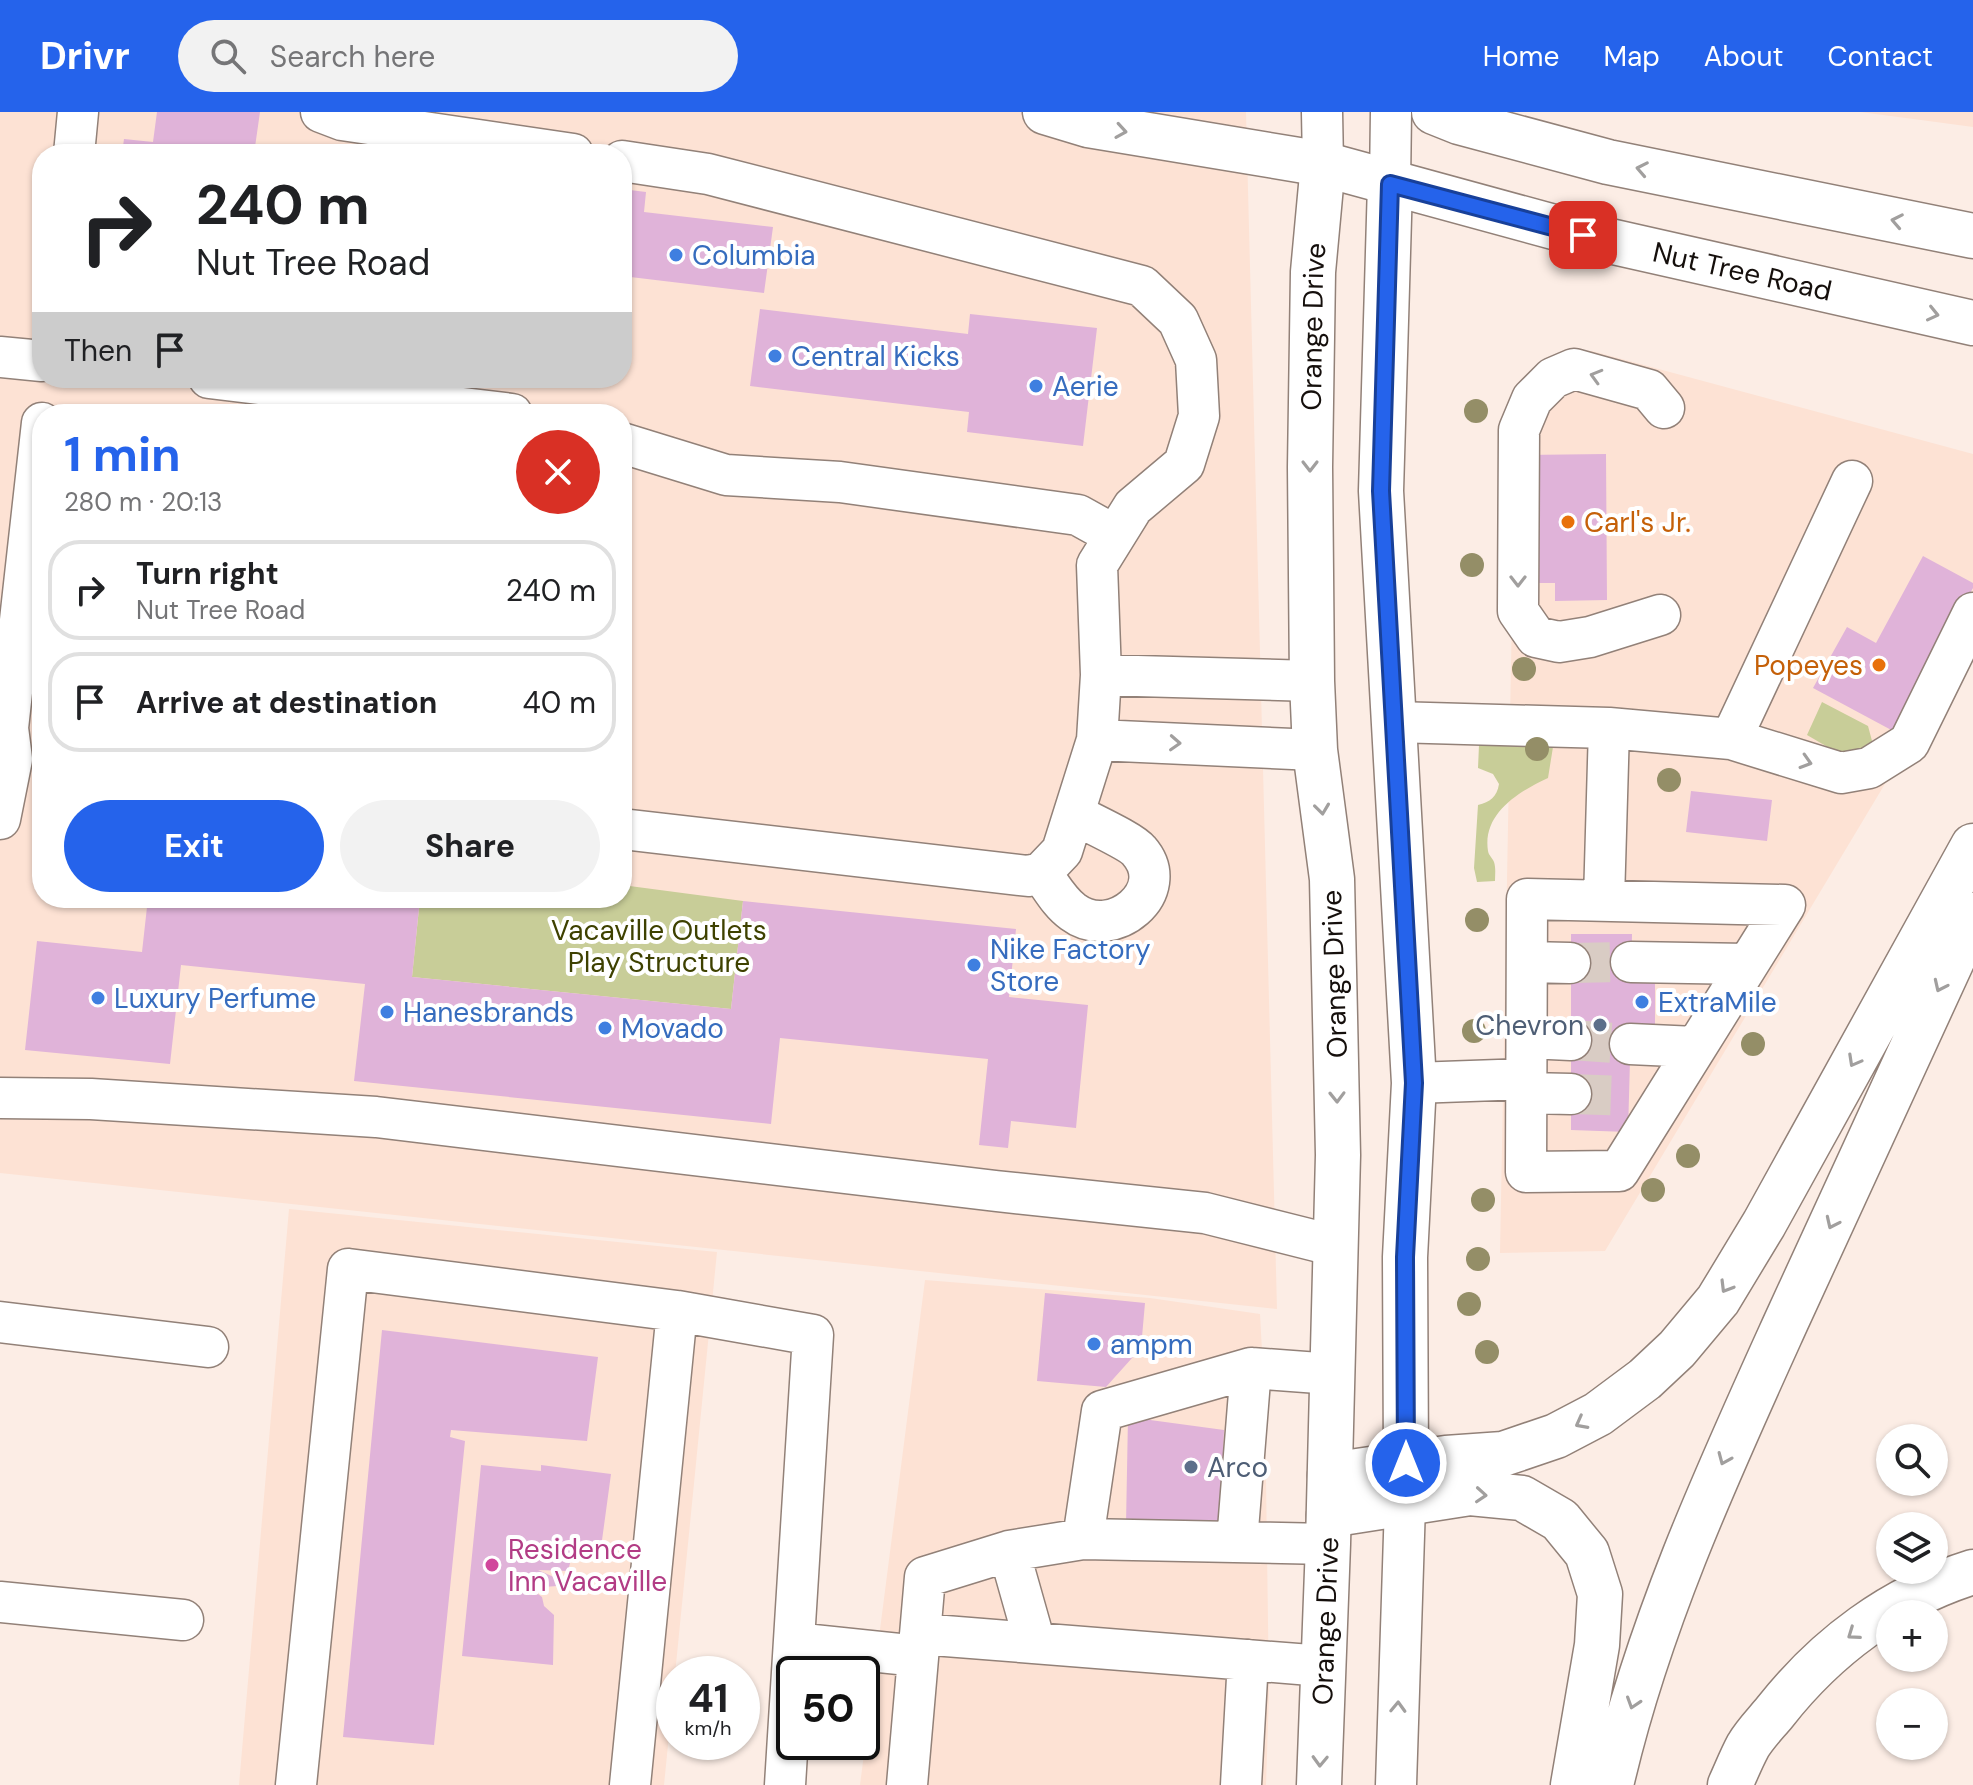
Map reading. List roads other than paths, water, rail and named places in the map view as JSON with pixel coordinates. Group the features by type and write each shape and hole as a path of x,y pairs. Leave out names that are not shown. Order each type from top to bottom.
{"main road":[{"name":"Nut Tree Road","path":"1045,112 1088,125 1323,164 1583,235 1973,323"},
{"path":"1434,112 1459,122 1608,162 1973,236"},
{"name":"Orange Drive","path":"1319,1785 1338,1147 1332,879 1315,750 1312,681 1310,467 1313,272 1323,164"},
{"path":"1390,184 1381,491 1414,1083 1405,1257 1405,1484"},
{"path":"1329,1511 1556,1436 1598,1414 1645,1379 1677,1349 1718,1300 1764,1224 1973,846"},
{"path":"1611,1785 1622,1738 1666,1600 1726,1454 1973,915"},
{"path":"1405,1484 1522,1498 1560,1520 1587,1553 1600,1594 1597,1645 1573,1785"},
{"path":"1730,1785 1749,1744 1790,1692 1836,1645 1887,1610 1959,1576"}],"street":[{"path":"75,144 78,112"},
{"path":"321,112 342,120 505,144"},
{"path":"1322,112 1323,164"},
{"path":"1390,184 1391,112"},
{"path":"632,163 708,174 1142,286 1178,320 1190,346 1196,360 1199,416 1184,464 1133,507 1097,565 1101,675 1097,740 1062,851 1041,873 1028,876 632,830"},
{"path":"0,357 32,360"},
{"path":"1660,615 1590,637 1559,642 1536,637 1518,611 1519,430 1532,399 1553,378 1574,369 1649,390 1664,408"},
{"path":"293,388 428,404"},
{"path":"632,446 726,475 840,482 1078,515 1114,535"},
{"path":"1731,739 1852,481"},
{"path":"0,819 18,760 8,728 32,513"},
{"path":"1394,722 1609,728 1731,739 1841,773 1869,768 1909,743 1973,613"},
{"path":"1101,675 1312,681"},
{"path":"1604,900 1609,728"},
{"path":"1097,740 1315,750"},
{"path":"1041,873 1065,904 1085,919 1112,921 1139,904 1149,877 1141,853 1074,814"},
{"path":"1527,899 1604,900 1785,905 1695,1047 1648,1096 1619,1171 1526,1172 1527,899"},
{"path":"1527,962 1570,963"},
{"path":"1631,962 1747,964"},
{"path":"1528,1038 1571,1040"},
{"path":"1630,1044 1695,1047"},
{"path":"1414,1083 1527,1086 1571,1094"},
{"path":"0,1098 91,1099 376,1117 980,1190 1205,1213 1336,1246"},
{"path":"296,1785 348,1269 677,1311 813,1335 785,1785"},
{"path":"630,1785 677,1311"},
{"path":"0,1322 208,1347"},
{"path":"1237,1542 1251,1368"},
{"path":"1083,1539 1102,1411 1251,1368 1332,1374"},
{"path":"1396,1785 1405,1484"},
{"path":"907,1785 925,1577 1009,1551 1083,1539 1237,1542 1329,1511"},
{"path":"1009,1551 1035,1643"},
{"path":"0,1602 183,1620"},
{"path":"794,1643 1035,1643 1323,1666"},
{"path":"1241,1785 1248,1660"}],"tunnel":[{"path":"1570,963 1631,962"},
{"path":"1571,1040 1630,1044"},
{"path":"1571,1094 1629,1096"}],"place":[{"name":"Columbia","path":"676,255"},
{"name":"Central Kicks","path":"775,356"},
{"name":"Aerie","path":"1036,386"},
{"name":"Carl's Jr.","path":"1568,522"},
{"name":"Popeyes","path":"1879,665"},
{"name":"Nike Factory Store","path":"974,965"},
{"name":"Luxury Perfume","path":"98,998"},
{"name":"ExtraMile","path":"1642,1002"},
{"name":"Hanesbrands","path":"387,1012"},
{"name":"Chevron","path":"1600,1025"},
{"name":"Movado","path":"605,1028"},
{"name":"ampm","path":"1094,1344"},
{"name":"Arco","path":"1191,1467"},
{"name":"Residence Inn Vacaville","path":"492,1565"}],"park label":[{"name":"Vacaville Outlets Play Structure","path":"659,946"}]}
